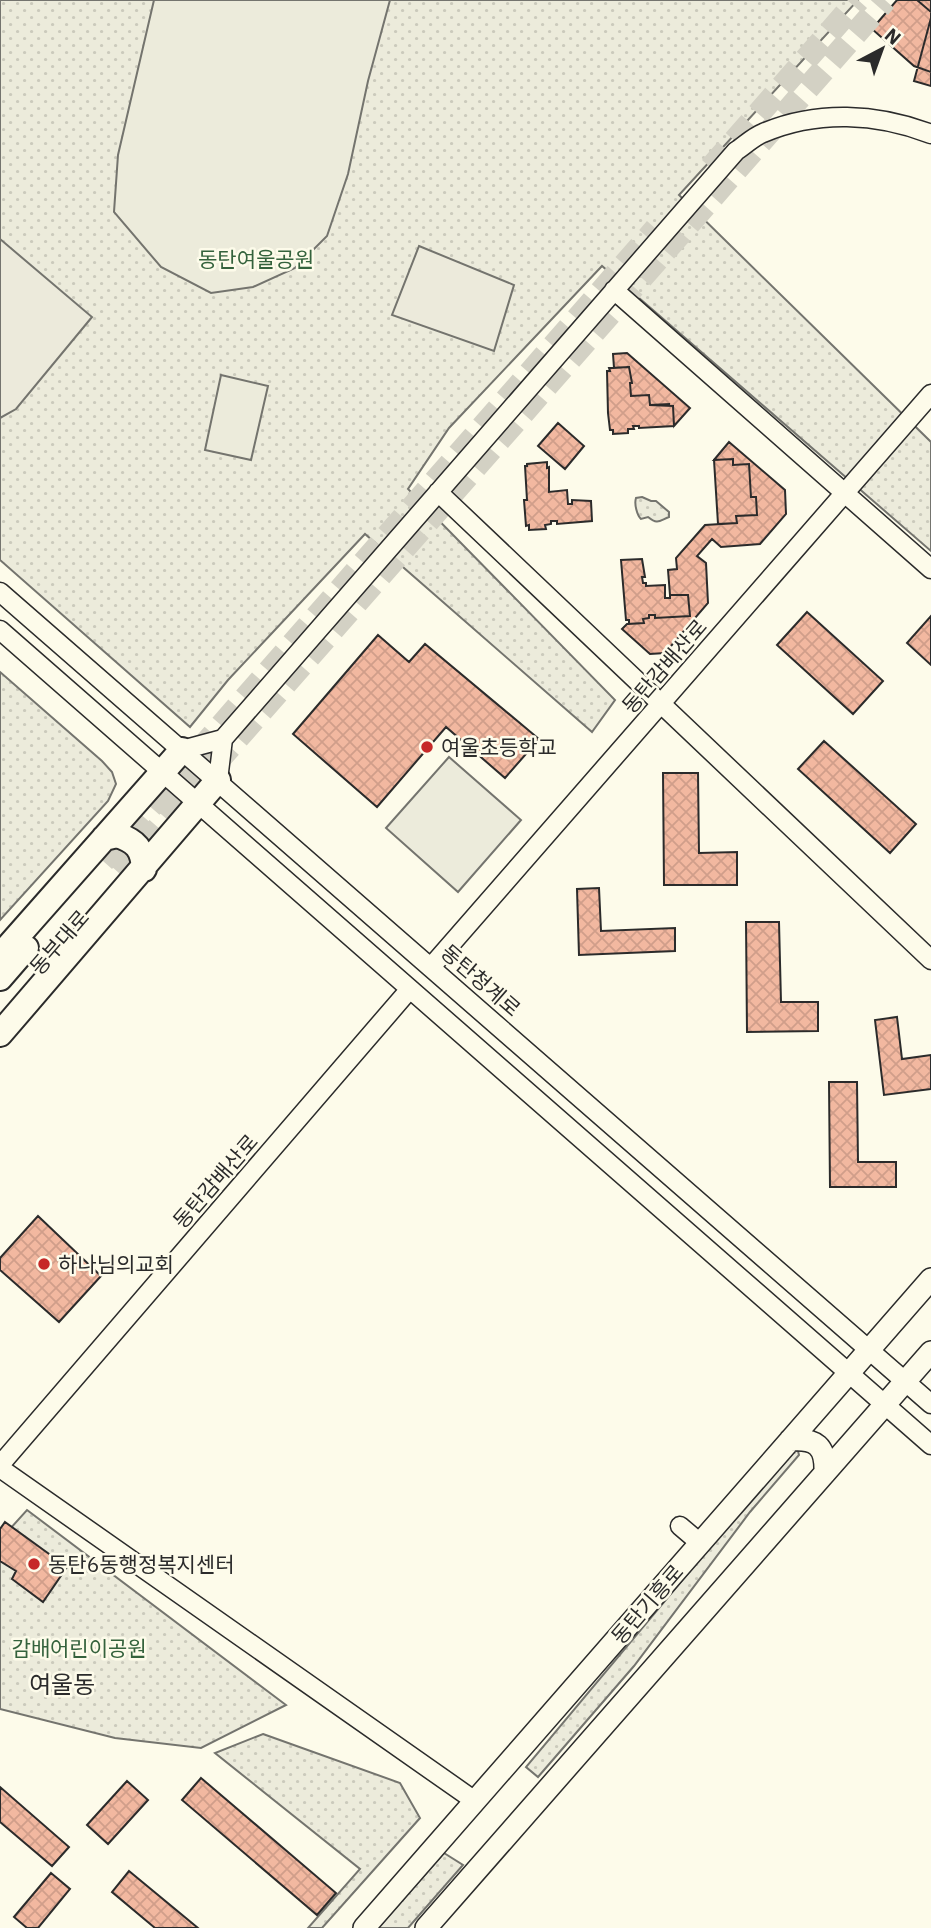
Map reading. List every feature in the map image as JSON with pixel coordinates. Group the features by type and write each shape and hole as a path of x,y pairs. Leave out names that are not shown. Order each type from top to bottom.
{"highway":[{"path":"0,956 108,858 162,773 183,750"},
{"path":"0,1034 218,780"},
{"path":"108,858 117,835 137,844 142,852 144,869"},
{"name":"동부대로","path":"0,978 108,858"},
{"name":"동부대로","path":"0,1010 108,858"}],"main road":[{"name":"동탄기흥로","path":"364,1928 931,1279"},
{"path":"426,1928 931,1352"},
{"path":"790,1440 806,1439 818,1445 826,1456 825,1473"}],"street":[{"path":"183,750 223,739 736,151 761,133 806,120 848,116 880,119 931,134"},
{"path":"614,290 931,569"},
{"name":"동탄감배산로","path":"431,967 931,394"},
{"path":"438,492 931,960"},
{"name":"동탄청계로","path":"0,592 931,1404"},
{"path":"0,630 931,1445"},
{"path":"218,780 223,739"},
{"name":"동탄감배산로","path":"0,1467 409,990"},
{"path":"0,1467 475,1801"},
{"path":"680,1526 700,1543"}],"green space":[{"name":"동탄여울공원","path":"0,0 858,0 679,195 931,442 931,551 602,266 449,428 408,489 615,700 592,732 365,534 228,680 190,727 0,560"},
{"path":"154,0 390,0 368,81 348,174 327,236 295,268 253,287 211,293 161,267 114,212 118,155"},
{"path":"221,375 268,386 251,460 205,450"},
{"path":"642,497 656,501 669,512 669,517 658,522 648,517 641,519 635,500"},
{"path":"0,672 102,761 112,772 116,784 108,801 0,920"},
{"path":"449,757 521,820 458,892 386,828"},
{"path":"792,1449 798,1451 799,1455 750,1512 634,1666 538,1777 526,1767"},
{"name":"감배어린이공원","path":"27,1510 286,1705 201,1748 115,1738 0,1709 0,1540"},
{"path":"263,1734 400,1783 420,1818 322,1928 308,1928 360,1869 215,1753"},
{"path":"444,1853 463,1865 408,1928 378,1928"}],"shaded area":[{"path":"0,239 92,317 16,409 0,418"},
{"path":"419,246 514,285 494,351 392,315"}],"building":[{"path":"897,0 931,0 931,72 914,66 872,29"},
{"path":"917,0 931,0 931,12"},
{"path":"931,18 931,86 914,81"},
{"path":"627,353 690,408 674,426 673,406 650,405 649,395 631,396 629,367 614,368 613,354"},
{"path":"629,367 631,396 649,395 650,405 673,406 674,426 633,426 634,429 628,429 628,433 613,434 608,413 607,371 610,371 609,368"},
{"path":"558,423 584,446 565,469 538,446"},
{"path":"729,442 785,490 786,514 760,544 721,547 712,539 697,556 706,563 708,603 665,653 650,654 622,629 627,624 644,623 643,619 649,618 649,615 655,615 655,618 690,616 688,595 670,595 668,570 677,569 676,558 705,525 737,523 736,516 757,515 756,497 751,497 749,464 733,465 733,459 714,460"},
{"path":"733,459 733,465 749,464 751,497 756,497 757,515 736,516 737,523 718,524 714,460"},
{"path":"547,462 549,492 567,490 568,504 572,504 572,500 591,501 592,521 557,524 557,521 551,521 551,524 545,525 546,529 529,530 529,525 526,526 524,500 527,500 525,466"},
{"path":"642,559 645,577 642,577 643,583 646,583 646,586 665,585 665,598 670,598 670,595 688,595 690,616 655,618 655,615 649,615 649,618 643,619 644,623 629,624 629,620 626,620 621,560"},
{"path":"807,612 883,681 853,714 777,645"},
{"path":"931,616 931,665 907,643"},
{"path":"378,635 409,662 425,644 539,739 505,778 446,727 377,807 293,734"},
{"path":"824,741 916,824 890,853 798,769"},
{"path":"663,773 698,773 699,853 737,852 737,885 664,885"},
{"path":"599,888 601,931 675,928 675,951 579,955 577,889"},
{"path":"746,922 779,922 781,1002 818,1002 818,1031 747,1032"},
{"path":"897,1017 902,1059 931,1055 931,1089 884,1095 875,1020"},
{"path":"829,1082 857,1082 858,1162 896,1162 896,1187 830,1187"},
{"name":"하나님의교회","path":"38,1216 101,1276 59,1322 0,1270 0,1258"},
{"name":"동탄6동행정복지센터","path":"5,1522 67,1567 43,1602 12,1579 16,1571 0,1561 0,1529"},
{"path":"201,1778 336,1893 317,1915 182,1800"},
{"path":"127,1781 148,1800 108,1844 87,1825"},
{"path":"0,1787 69,1847 52,1866 0,1822"},
{"path":"129,1871 198,1928 155,1928 112,1892"},
{"path":"51,1873 70,1889 38,1928 27,1928 14,1917"}],"tunnel":[{"path":"711,168 858,0"},
{"path":"119,873 885,0"},
{"path":"103,861 656,229"}],"place":[{"name":"여울초등학교","path":"427,747"},
{"name":"하나님의교회","path":"44,1264"},
{"name":"동탄6동행정복지센터","path":"34,1564"}],"district":[{"name":"여울동","path":"62,1684"}]}
